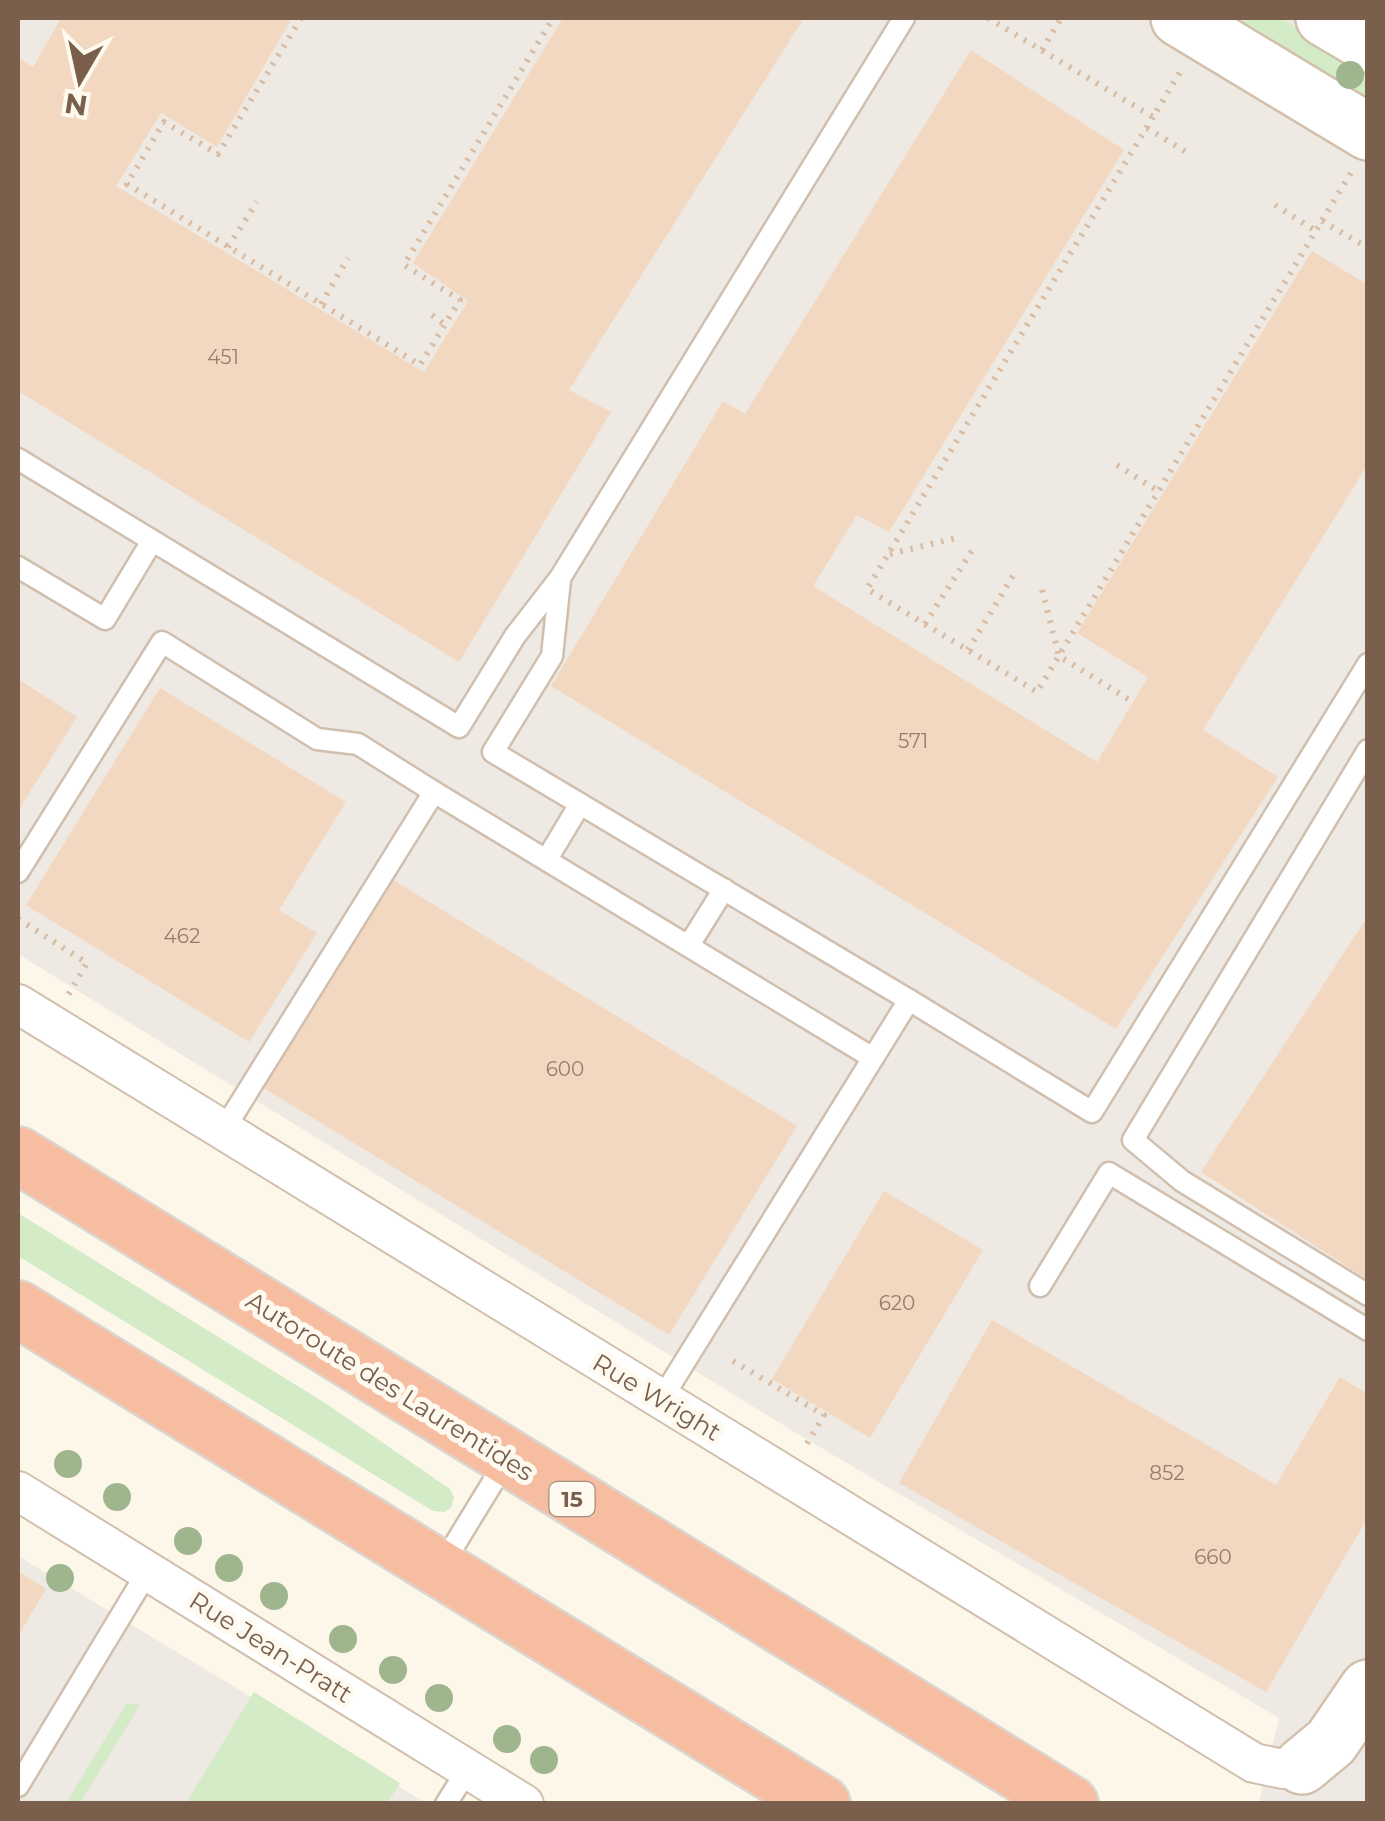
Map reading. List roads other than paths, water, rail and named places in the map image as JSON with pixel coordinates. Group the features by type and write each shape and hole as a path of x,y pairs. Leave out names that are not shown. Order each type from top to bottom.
{"highway":[{"name":"Autoroute des Laurentides","path":"18,1155 1070,1804"},
{"path":"18,1309 822,1804"}],"street":[{"path":"1324,18 1368,44"},
{"path":"1183,38 1362,147"},
{"name":"Rue Wright","path":"18,1004 1254,1763 1284,1769 1302,1766"},
{"name":"Rue Jean-Pratt","path":"18,1491 524,1804"},
{"path":"1302,1766 1331,1742 1368,1688"}],"lane":[{"path":"18,460 459,727 515,636 560,578 904,18"},
{"path":"18,566 104,619 152,541"},
{"path":"560,578 552,656 493,752 1092,1112 1368,664"},
{"path":"18,872 162,642 317,738 358,744 873,1058"},
{"path":"1368,750 1133,1140 1182,1182 1368,1295"},
{"path":"224,1131 434,792"},
{"path":"546,860 580,804"},
{"path":"688,945 724,889"},
{"path":"661,1400 908,1000"},
{"path":"1040,1286 1109,1173 1368,1330"},
{"path":"440,1568 508,1459"},
{"path":"18,1786 148,1571"},
{"path":"446,1804 468,1769"}]}
